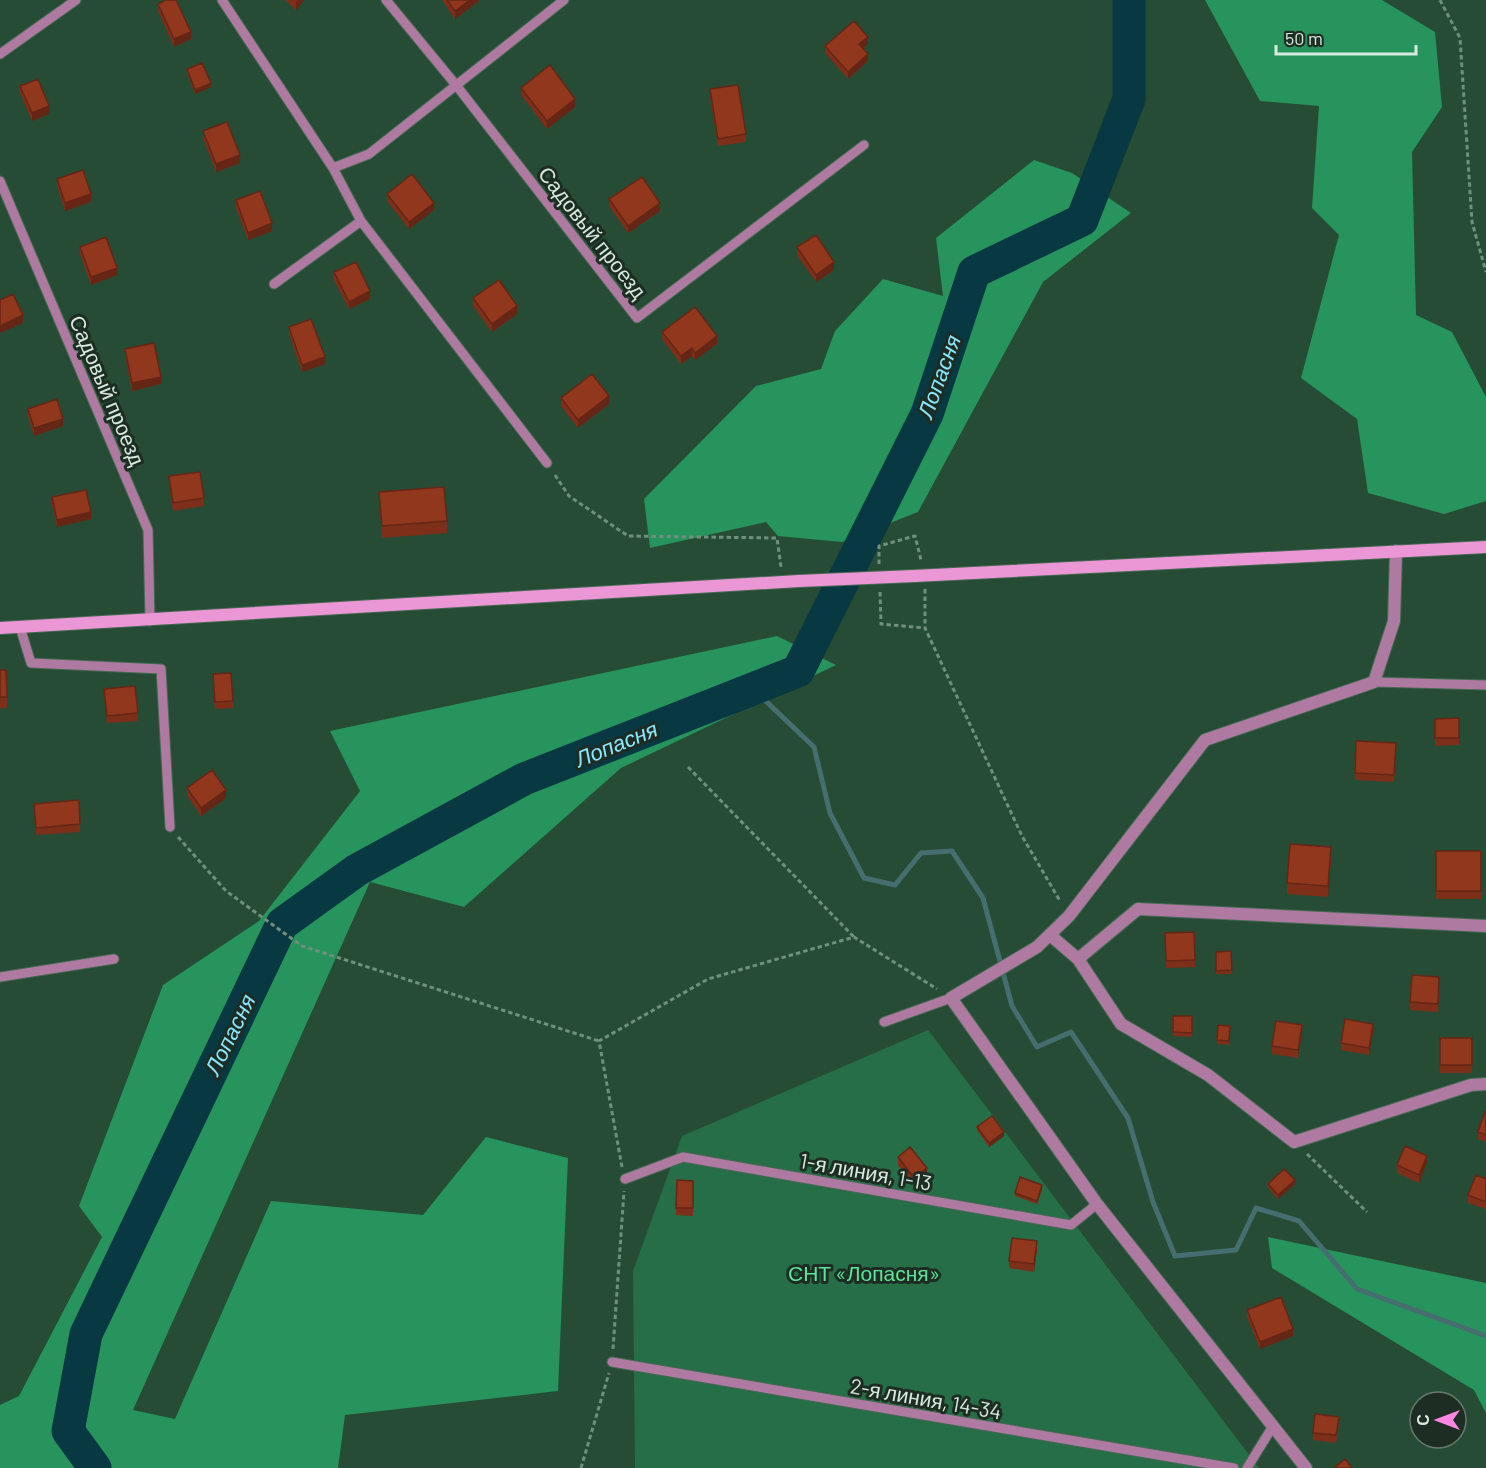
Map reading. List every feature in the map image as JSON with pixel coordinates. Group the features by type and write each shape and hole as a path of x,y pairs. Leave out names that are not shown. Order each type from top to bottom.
{"street":[{"path":"0,628 150,621 799,581 1486,547"},
{"path":"1306,1468 1097,1204 951,998 981,983 1037,947 1069,916 1205,740 1374,682 1394,621 1396,551"},
{"path":"1078,959 1138,909 1486,926"},
{"path":"1050,935 1078,959 1121,1023 1208,1074 1294,1142 1471,1085 1486,1084"}],"lane":[{"path":"222,0 333,168 361,221 547,463"},
{"name":"Садовый проезд","path":"386,0 456,85 637,318 864,145"},
{"path":"333,168 369,154 564,0"},
{"path":"0,54 71,1"},
{"name":"Садовый проезд","path":"0,181 148,530 150,621"},
{"path":"274,284 361,221"},
{"path":"20,627 31,663 160,669 170,827"},
{"path":"1374,682 1486,685"},
{"path":"0,977 114,959"},
{"path":"884,1022 951,998"},
{"name":"1-я линия, 1-13","path":"625,1179 683,1157 1071,1225 1097,1204"},
{"name":"2-я линия, 14-34","path":"612,1362 1234,1468"},
{"path":"1247,1468 1273,1426"}],"path":[{"path":"1440,0 1460,38 1472,222 1486,272"},
{"path":"547,463 569,496 628,536 777,538 782,576"},
{"path":"925,593 925,628 1022,836 1069,916"},
{"path":"688,767 854,937 951,998"},
{"path":"170,827 226,891 302,946 599,1041 708,979 854,937"},
{"path":"580,1468 612,1362 625,1179 599,1041"},
{"path":"1294,1142 1367,1212"}],"green space":[{"path":"1205,0 1382,0 1435,32 1442,107 1412,152 1416,315 1452,332 1486,397 1486,501 1444,514 1368,493 1357,419 1301,378 1339,235 1312,208 1319,106 1260,101"},
{"path":"1034,160 1072,173 1131,213 1043,282 918,512 842,542 778,536 766,522 650,548 644,499 756,386 821,369 835,331 883,279 943,296 936,238"},
{"path":"777,636 836,665 621,768 464,907 370,882 133,1410 175,1419 271,1201 423,1215 486,1137 568,1158 558,1391 345,1415 338,1468 0,1468 0,1405 19,1396 102,1237 79,1206 163,985 259,921 360,791 330,731"},
{"name":"СНТ «Лопасня»","path":"928,1030 1259,1468 635,1468 633,1271 682,1136"},
{"path":"1268,1237 1486,1283 1486,1413 1474,1390 1272,1268"}],"building":[{"path":"166,0 176,0 191,32 174,39 158,4"},
{"path":"447,0 470,0 455,11"},
{"path":"854,21 868,37 859,44 868,54 848,72 825,46"},
{"path":"202,63 211,83 195,90 187,69"},
{"path":"550,65 575,99 547,121 521,88"},
{"path":"38,79 49,106 32,113 20,86"},
{"path":"738,85 746,134 718,139 710,89"},
{"path":"227,122 240,155 216,164 203,131"},
{"path":"83,170 91,194 65,203 57,179"},
{"path":"412,174 434,203 409,222 387,194"},
{"path":"642,177 660,203 628,226 609,199"},
{"path":"260,191 272,223 248,233 236,200"},
{"path":"816,235 834,262 816,275 797,247"},
{"path":"106,237 117,268 91,277 80,247"},
{"path":"356,262 370,291 349,302 334,272"},
{"path":"499,280 517,306 492,324 473,298"},
{"path":"13,294 23,315 0,326 0,300"},
{"path":"695,307 717,336 695,353 692,348 681,356 662,332"},
{"path":"311,319 325,357 302,365 289,327"},
{"path":"154,343 161,377 132,383 125,349"},
{"path":"592,374 609,396 578,420 561,398"},
{"path":"57,399 63,419 34,428 28,409"},
{"path":"200,472 204,498 173,503 169,476"},
{"path":"444,487 447,521 382,526 379,492"},
{"path":"86,490 91,512 57,520 52,497"},
{"path":"0,670 6,670 7,697 0,697"},
{"path":"231,673 233,701 215,702 213,674"},
{"path":"135,686 138,713 107,716 104,689"},
{"path":"1459,718 1459,738 1435,738 1435,719"},
{"path":"1356,741 1396,743 1394,775 1355,773"},
{"path":"212,770 226,790 201,808 187,788"},
{"path":"79,800 80,824 36,828 34,804"},
{"path":"1290,844 1331,847 1328,886 1287,883"},
{"path":"1436,851 1481,851 1481,891 1436,891"},
{"path":"1194,932 1195,960 1166,961 1165,933"},
{"path":"1231,951 1232,970 1216,971 1216,952"},
{"path":"1412,975 1439,977 1438,1004 1410,1002"},
{"path":"1173,1016 1192,1016 1192,1033 1173,1032"},
{"path":"1345,1019 1373,1024 1369,1048 1341,1043"},
{"path":"1276,1021 1302,1025 1298,1050 1272,1046"},
{"path":"1218,1025 1230,1026 1229,1041 1217,1040"},
{"path":"1440,1038 1472,1038 1472,1065 1440,1065"},
{"path":"1486,1112 1486,1135 1478,1132"},
{"path":"992,1116 1004,1132 989,1143 977,1127"},
{"path":"1405,1146 1427,1156 1419,1175 1397,1165"},
{"path":"910,1147 927,1168 914,1178 898,1157"},
{"path":"1284,1169 1295,1180 1278,1195 1268,1184"},
{"path":"1476,1175 1486,1179 1486,1202 1468,1195"},
{"path":"1020,1177 1042,1185 1037,1201 1015,1193"},
{"path":"677,1180 693,1181 693,1208 676,1208"},
{"path":"1012,1238 1037,1241 1034,1264 1009,1261"},
{"path":"1281,1297 1293,1329 1260,1342 1247,1310"},
{"path":"1315,1414 1339,1417 1336,1435 1313,1433"},
{"path":"1345,1459 1352,1468 1334,1468"}],"waterway":[{"name":"Лопасня","path":"95,1468 68,1431 86,1334 282,924 357,870 524,779 798,671 927,414 974,272 1082,220 1129,99 1129,0"},
{"path":"753,689 814,747 830,813 864,878 895,885 921,853 952,851 983,898 1012,1006 1037,1047 1071,1032 1128,1118 1153,1202 1175,1256 1236,1250 1256,1208 1299,1221 1357,1289 1486,1336"}]}
